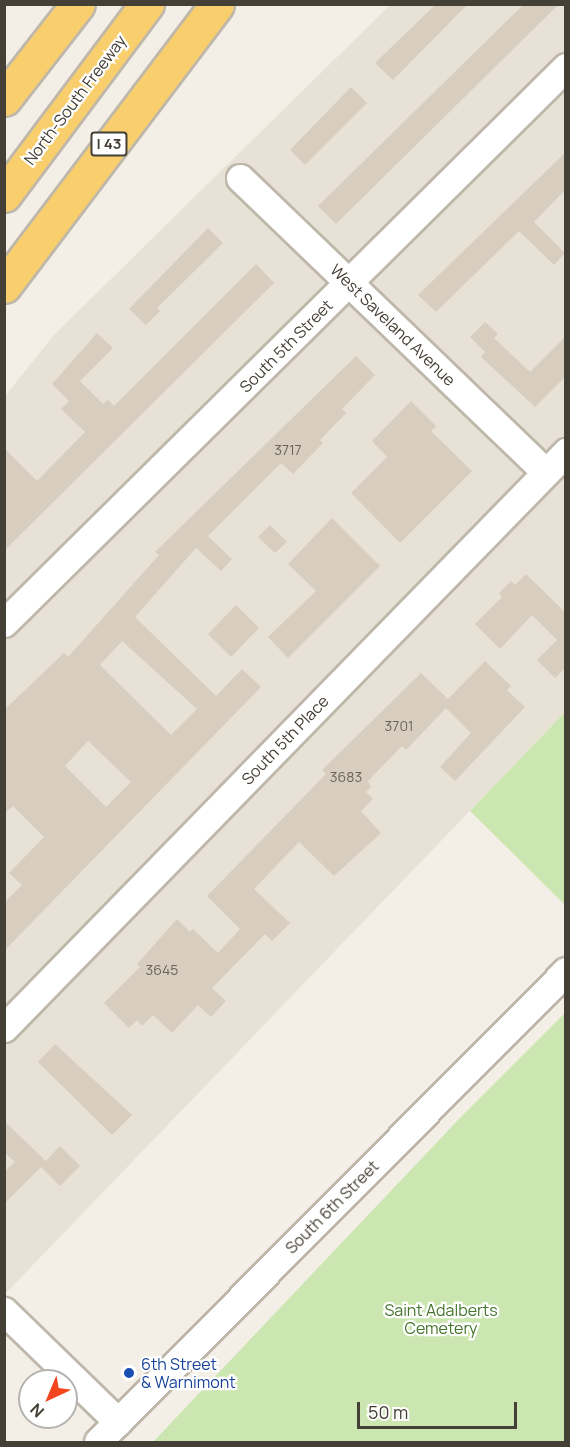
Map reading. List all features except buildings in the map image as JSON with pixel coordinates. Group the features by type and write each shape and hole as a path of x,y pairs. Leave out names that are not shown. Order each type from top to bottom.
{"highway":[{"path":"4,75 54,4"},
{"path":"4,99 78,4"},
{"name":"North-South Freeway","path":"4,195 147,4"},
{"name":"I 43","path":"4,286 217,4"}],"street":[{"name":"South 5th Street","path":"4,623 566,67"},
{"name":"West Saveland Avenue","path":"240,178 545,472"},
{"name":"South 5th Place","path":"4,1028 566,452"},
{"name":"South 6th Street","path":"98,1443 566,971"},
{"path":"4,1311 118,1422"}],"shaded area":[{"path":"390,5 565,5 565,712 5,1294 5,396 54,335"}],"green space":[{"path":"565,712 565,905 470,811"},
{"name":"Saint Adalberts Cemetery","path":"565,1013 565,1442 153,1442 458,1120"}],"place":[{"name":"6th Street & Warnimont","path":"129,1373"}]}
